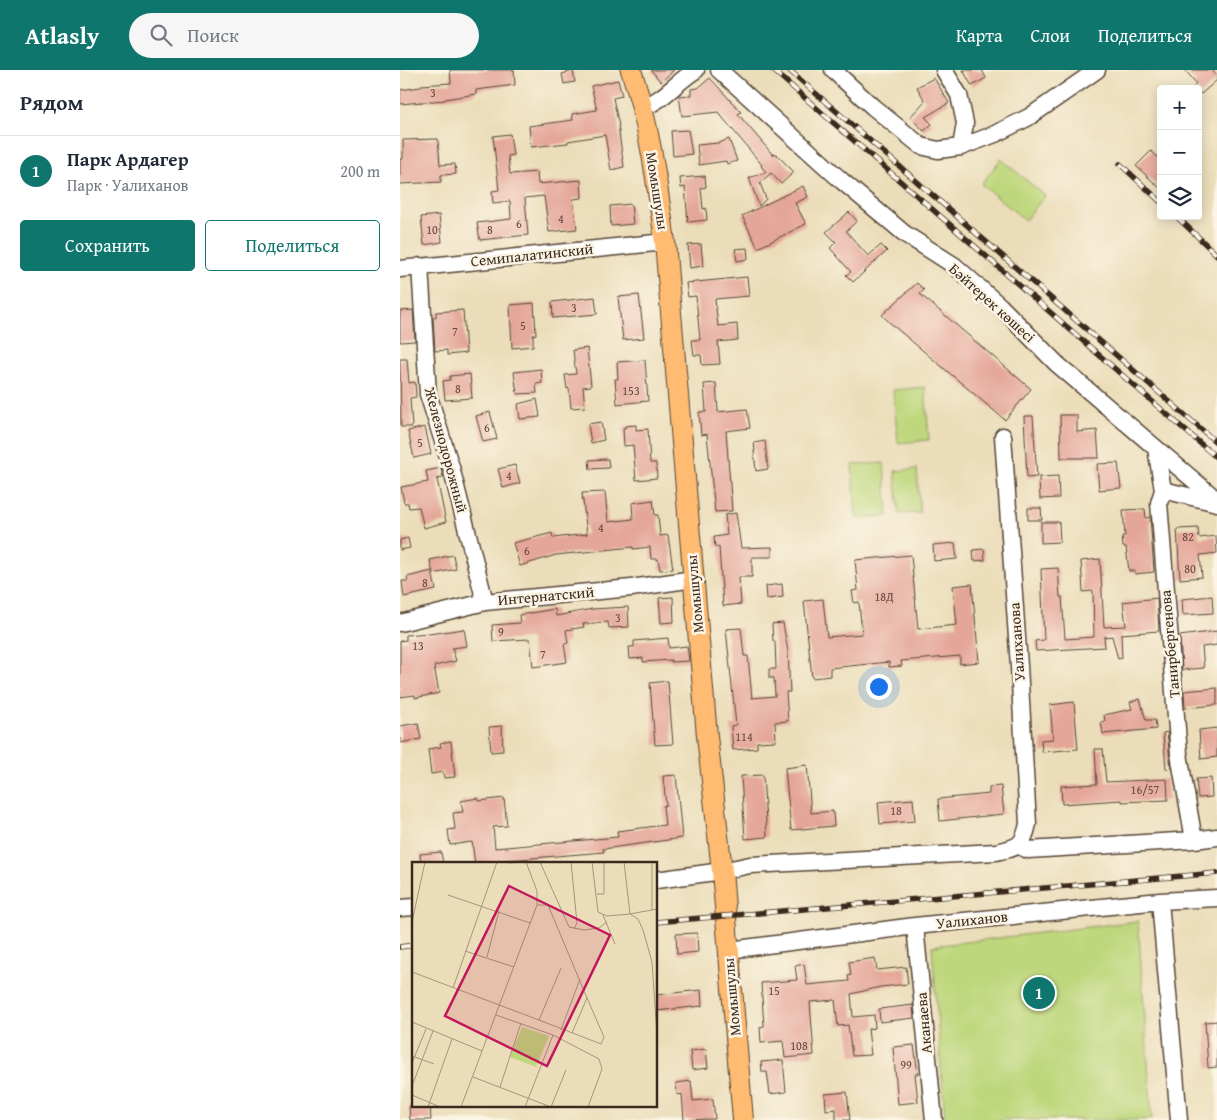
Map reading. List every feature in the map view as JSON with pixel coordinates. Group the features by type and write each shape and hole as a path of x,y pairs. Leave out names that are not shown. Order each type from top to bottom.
{"main road":[{"name":"Момышулы","path":"631,70 643,108 656,176 665,242 707,736 722,871 743,1120"}],"street":[{"path":"643,108 654,104 685,76 696,70"},
{"name":"Бәйтерек көшесі","path":"719,70 842,181 905,234 955,266 1000,306 1057,364 1217,501"},
{"path":"834,70 873,107 921,146 938,150 961,147 995,134 1029,117 1097,70"},
{"path":"944,70 959,94 965,123 961,147"},
{"name":"Семипалатинский","path":"400,269 665,242"},
{"name":"Железнодорожный","path":"420,266 428,394 451,467 485,602"},
{"name":"Уалиханова","path":"1002,436 1019,666 1028,824 1025,838 1019,846"},
{"name":"Танирбергенова","path":"1156,448 1163,490 1158,502 1176,727 1194,840"},
{"path":"1163,490 1217,501"},
{"name":"Интернатский","path":"400,623 485,602 631,588 694,579"},
{"path":"658,880 722,871 750,864 996,852 1019,846 1028,850 1217,837"},
{"name":"Уалиханов","path":"728,950 915,926 1160,901 1217,898"},
{"path":"1160,901 1179,1120"},
{"name":"Аканаева","path":"915,926 934,1120"}],"green space":[{"path":"1001,159 1045,196 1025,220 981,184"},
{"path":"925,387 929,440 898,443 893,390"},
{"path":"884,463 888,516 856,518 852,465"},
{"path":"917,469 920,513 899,514 895,471"},
{"path":"1138,921 1152,1120 945,1120 932,946"}],"building":[{"path":"450,70 514,70 515,85 476,90 476,94 445,100 400,104 400,90 421,87 421,85 451,83"},
{"path":"651,70 674,70 661,82"},
{"path":"963,70 982,70 986,78 972,86"},
{"path":"1185,70 1212,70 1217,76 1217,80 1202,93 1202,85 1194,85 1196,83"},
{"path":"573,71 575,82 564,84 562,74"},
{"path":"710,78 741,112 738,114 773,155 775,153 794,172 781,184 771,173 760,183 766,199 759,206 749,178 766,172 718,112 682,116 679,96 691,95 691,89 698,88"},
{"path":"934,78 949,103 925,117 932,124 924,131 910,117 925,101 917,87"},
{"path":"618,80 622,96 613,98 619,126 624,167 611,170 605,135 568,141 568,143 531,147 529,126 573,120 572,114 597,110 591,86"},
{"path":"688,130 692,154 673,156 671,131"},
{"path":"510,134 513,155 508,156 510,174 537,172 538,184 581,180 582,198 573,199 577,229 549,232 544,196 525,198 528,235 480,240 477,223 511,219 510,201 493,203 492,191 499,190 493,136"},
{"path":"438,139 440,165 455,164 456,174 441,175 441,182 400,184 400,159 403,159 403,140"},
{"path":"729,139 737,161 727,164 726,161 699,165 697,145 719,143"},
{"path":"1151,151 1157,156 1157,185 1136,166"},
{"path":"705,176 706,187 701,188 703,209 706,208 707,220 688,222 685,187 681,188 680,178"},
{"path":"803,186 808,197 795,203 806,224 758,248 742,216"},
{"path":"631,204 633,224 611,226 610,206"},
{"path":"849,212 857,221 846,231 868,256 881,245 887,251 853,282 846,275 851,272 830,248 836,242 826,232"},
{"path":"439,215 442,242 424,245 421,217"},
{"path":"701,244 703,266 690,268 688,245"},
{"path":"747,248 748,259 737,261 735,249"},
{"path":"747,277 749,296 715,299 718,326 737,324 738,340 718,342 720,364 702,365 701,355 694,355 692,340 700,340 696,296 688,297 686,283"},
{"path":"917,283 924,290 920,294 1031,389 1005,420 882,315"},
{"path":"639,295 644,338 623,340 618,297"},
{"path":"595,297 597,314 553,318 552,302"},
{"path":"534,303 536,334 533,335 533,346 512,348 510,305"},
{"path":"413,310 415,341 400,342 400,311"},
{"path":"463,310 466,353 447,355 447,350 435,351 433,317 436,317 436,312"},
{"path":"587,348 591,386 583,387 585,407 571,408 569,388 567,389 565,375 576,374 573,350"},
{"path":"400,359 407,359 409,383 415,382 416,397 410,398 412,427 401,427"},
{"path":"645,360 648,401 617,404 615,379 618,379 617,362"},
{"path":"541,369 542,383 536,384 537,393 517,394 514,372"},
{"path":"470,374 472,398 445,400 443,381 450,380 450,376"},
{"path":"716,383 718,412 747,409 750,428 726,431 732,511 715,512 707,434 701,435 699,412 706,412 704,384"},
{"path":"537,399 540,417 520,419 518,404"},
{"path":"490,412 497,439 483,442 476,416"},
{"path":"1060,415 1077,415 1077,432 1097,430 1099,458 1061,458"},
{"path":"1024,416 1033,416 1037,477 1027,478"},
{"path":"601,422 604,440 591,443 588,424"},
{"path":"636,425 636,430 648,429 650,463 656,463 657,478 636,480 633,445 624,446 623,428"},
{"path":"425,427 431,454 414,458 408,431"},
{"path":"765,441 768,469 756,471 754,443"},
{"path":"608,459 609,468 590,469 589,460"},
{"path":"1118,463 1121,488 1099,490 1097,464"},
{"path":"515,465 520,483 503,488 498,469"},
{"path":"441,468 443,478 437,479 446,522 424,528 419,507 409,508 408,503 404,503 401,487 428,482 426,471"},
{"path":"1058,476 1059,498 1040,499 1039,477"},
{"path":"605,492 608,522 633,519 632,503 653,500 655,515 658,515 660,536 668,535 673,569 660,570 658,559 651,559 650,547 556,555 520,566 513,543 552,533 553,538 587,534 582,493"},
{"path":"1028,508 1041,508 1042,520 1028,520"},
{"path":"1145,509 1146,518 1150,517 1154,572 1135,574 1135,571 1129,571 1126,547 1123,547 1122,536 1125,536 1123,510"},
{"path":"736,513 741,548 772,547 772,557 752,557 752,577 739,577 741,604 723,606 719,547 715,547 714,537 727,535 725,515"},
{"path":"1041,522 1059,522 1060,542 1041,543"},
{"path":"1198,528 1199,538 1216,536 1217,553 1200,555 1202,577 1180,579 1177,529"},
{"path":"408,538 410,548 400,550 400,540"},
{"path":"955,543 957,559 934,561 933,545"},
{"path":"984,549 985,560 974,561 973,550"},
{"path":"453,555 456,569 433,574 430,560"},
{"path":"911,555 918,629 957,625 953,586 972,584 979,662 960,664 960,656 901,661 902,666 889,667 889,662 830,668 830,676 812,678 804,601 823,599 827,637 862,634 859,602 854,603 852,591 858,590 855,560"},
{"path":"1100,559 1104,627 1126,626 1123,602 1157,598 1159,631 1121,634 1122,658 1118,659 1112,636 1104,637 1105,647 1036,651 1035,641 1044,640 1041,569 1058,568 1065,639 1094,637 1093,591 1083,592 1081,561"},
{"path":"432,571 436,590 404,597 402,581 408,581 407,577"},
{"path":"782,584 783,597 767,599 766,586"},
{"path":"1212,596 1213,613 1183,615 1182,599"},
{"path":"673,597 674,622 661,623 659,598"},
{"path":"628,607 629,627 609,628 608,622 583,624 584,627 566,630 568,643 564,644 567,662 533,667 530,639 493,641 492,625 520,623 519,615 555,609 556,616 592,609"},
{"path":"783,623 788,652 790,692 786,692 788,721 775,722 776,741 757,742 757,748 733,750 731,726 736,725 726,629 741,628 744,656 748,656 752,698 775,696 774,678 769,678 769,669 776,669 772,624"},
{"path":"464,629 467,646 452,648 456,661 434,666 439,693 415,698 415,695 400,697 400,641 406,640 406,635"},
{"path":"1217,631 1217,645 1202,647 1204,668 1182,670 1180,636"},
{"path":"668,638 669,648 687,646 689,661 643,662 643,658 630,659 629,647 634,647 634,641"},
{"path":"668,681 673,744 655,745 650,683"},
{"path":"1217,688 1217,705 1185,708 1184,691"},
{"path":"1140,699 1146,720 1155,720 1156,729 1103,734 1101,722 1105,721 1104,715 1132,709 1130,702"},
{"path":"1074,702 1078,749 1042,752 1041,740 1053,739 1050,705"},
{"path":"418,723 421,739 400,743 400,726"},
{"path":"502,726 503,751 491,752 489,727"},
{"path":"1217,728 1217,757 1201,759 1199,730"},
{"path":"1167,732 1171,768 1166,769 1163,733"},
{"path":"451,741 455,777 444,778 443,772 431,774 428,749 441,747 440,743"},
{"path":"1095,749 1103,749 1106,782 1167,779 1168,800 1122,802 1122,800 1062,804 1061,786 1097,784"},
{"path":"807,765 811,813 833,811 834,826 791,830 785,768"},
{"path":"676,775 682,838 603,849 604,852 497,862 475,862 472,842 450,845 448,830 455,829 453,813 463,812 461,801 478,798 479,801 504,798 507,826 493,827 495,848 618,837 617,831 665,825 663,806 666,805 663,776"},
{"path":"763,775 767,837 745,839 741,776"},
{"path":"1211,778 1212,797 1198,798 1196,779"},
{"path":"1001,786 1004,814 940,821 938,799 989,794 989,787"},
{"path":"913,799 915,821 880,824 878,802"},
{"path":"441,852 443,862 421,862 420,854"},
{"path":"697,933 698,952 677,954 676,934"},
{"path":"875,958 877,970 906,967 908,984 880,987 851,994 853,1017 874,1015 875,1028 868,1029 871,1055 852,1056 848,1025 838,1026 835,1000 810,1002 814,1055 785,1058 783,1041 761,1043 760,1027 764,1026 761,983 797,980 795,966 804,964 807,985 849,981 848,976 851,975 849,962"},
{"path":"701,990 702,1006 658,1011 658,995"},
{"path":"913,1005 914,1018 880,1022 879,1009"},
{"path":"1217,1021 1217,1067 1208,1068 1205,1022"},
{"path":"914,1045 918,1074 915,1074 918,1102 898,1104 893,1047"},
{"path":"706,1049 708,1068 692,1070 690,1051"},
{"path":"783,1060 786,1092 770,1094 767,1072 762,1072 761,1062"},
{"path":"691,1081 693,1101 713,1099 715,1119 684,1120 682,1094 677,1095 676,1083"},
{"path":"847,1092 850,1120 836,1120 836,1109 826,1110 825,1094"},
{"path":"409,1106 412,1106 412,1108 430,1108 431,1120 410,1120"}],"railway":[{"path":"773,70 1217,458"},
{"path":"789,70 1217,443"},
{"path":"1120,164 1157,198"},
{"path":"1180,220 1217,255"},
{"path":"658,922 1217,873"},
{"path":"400,947 412,945"}],"place":[{"name":"Парк Ардагер","path":"1039,993"}]}
